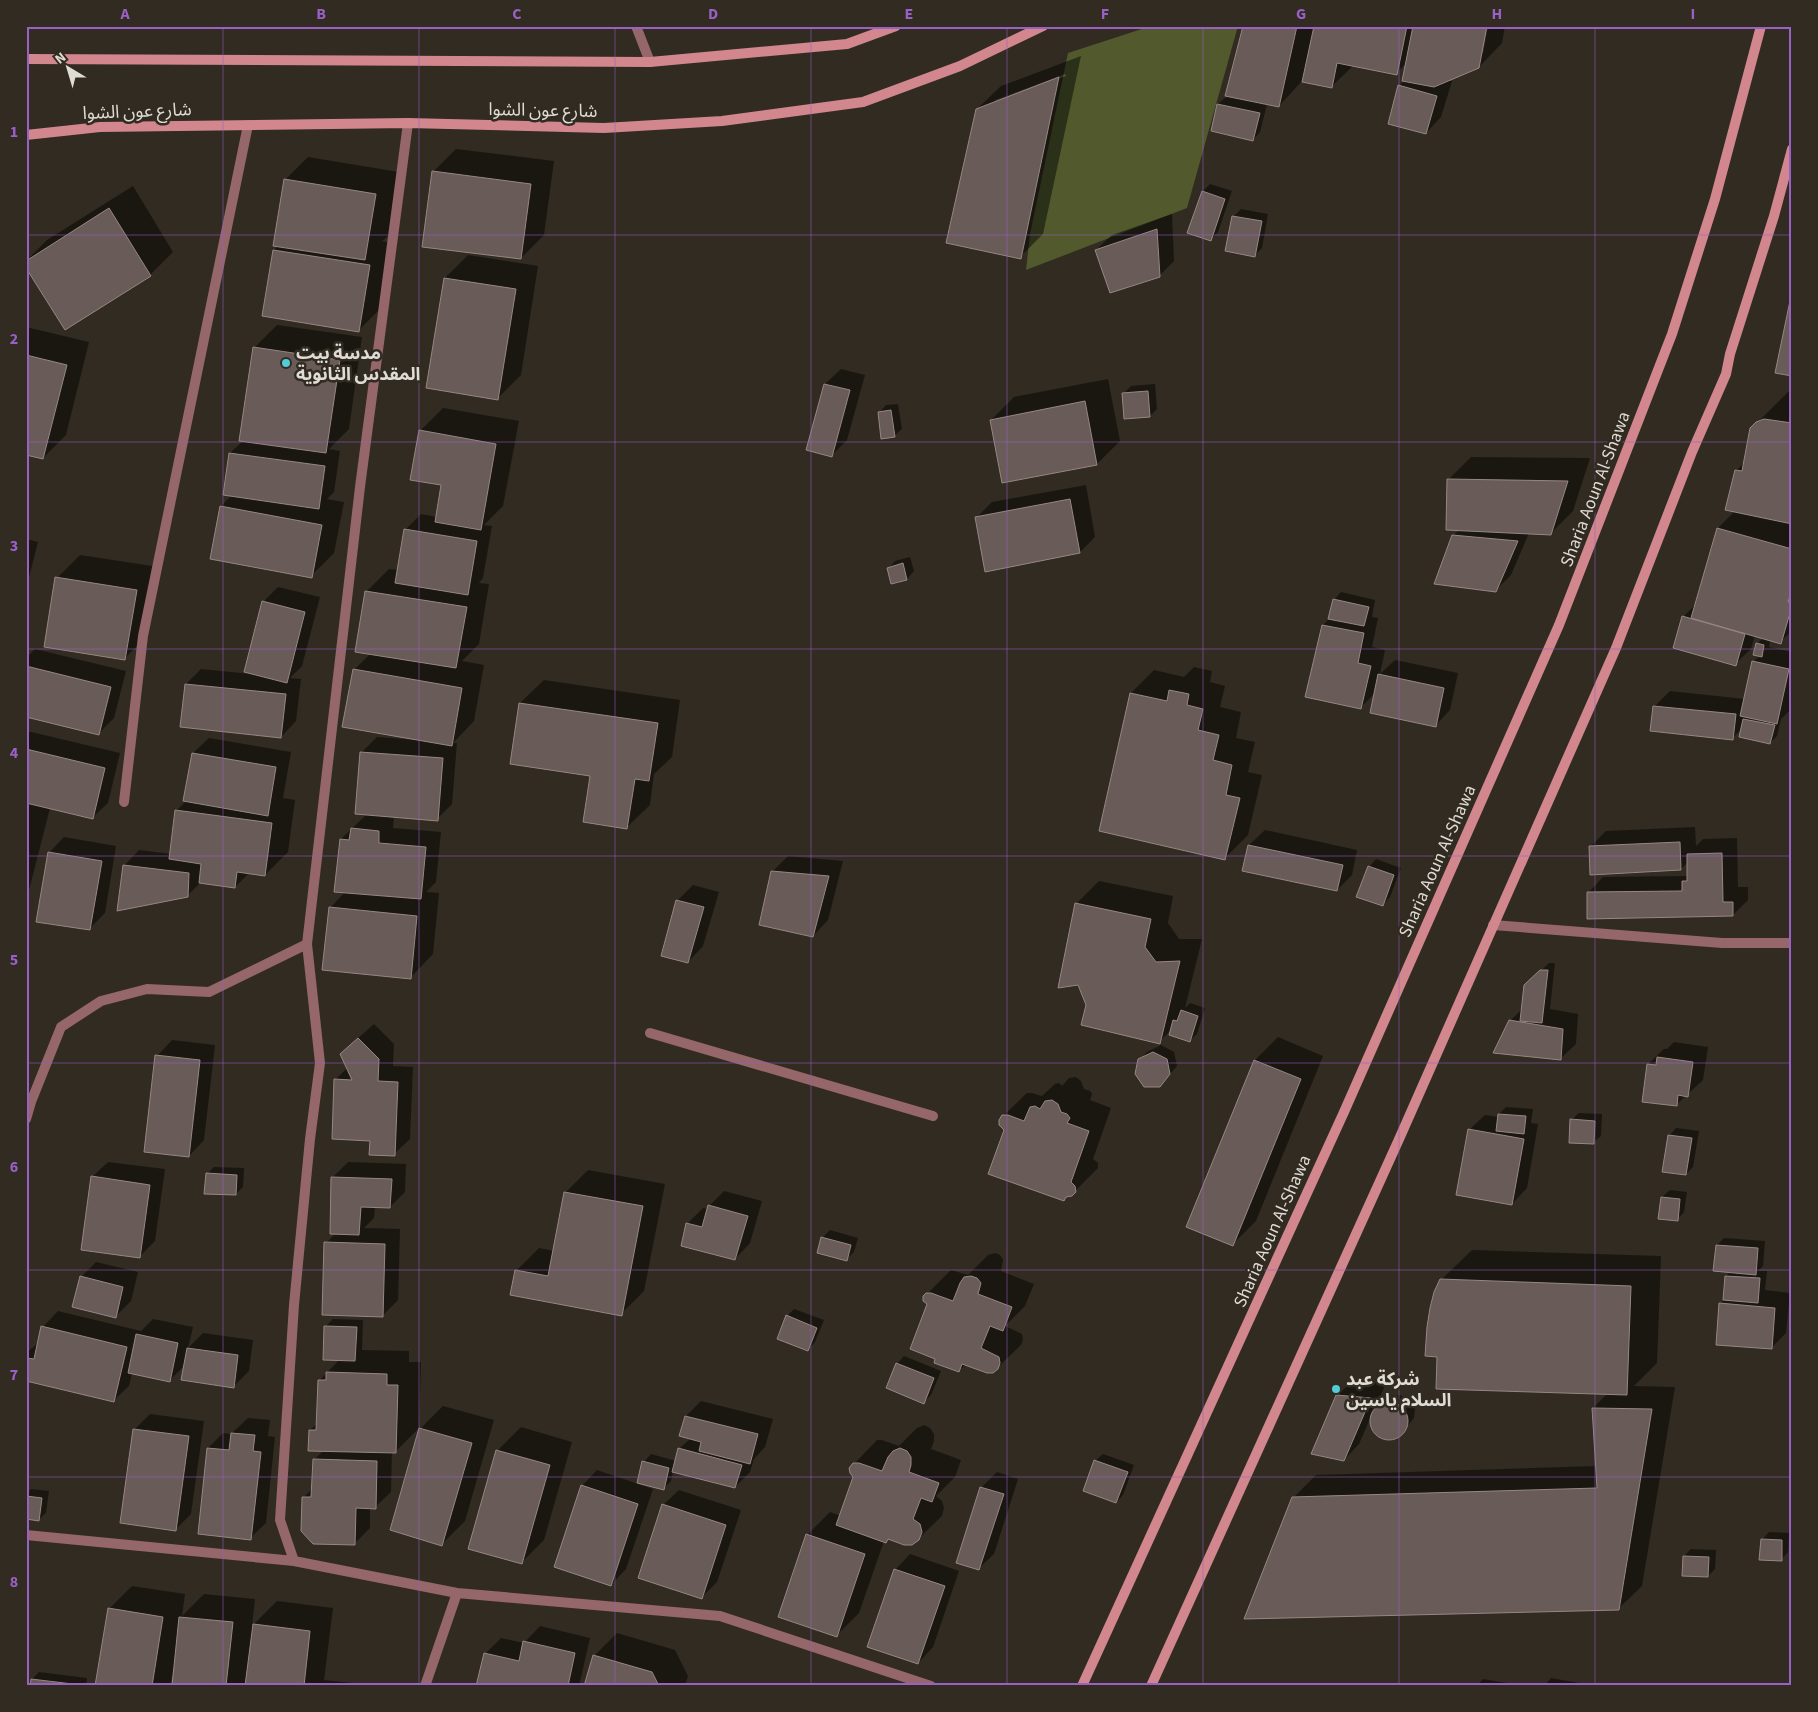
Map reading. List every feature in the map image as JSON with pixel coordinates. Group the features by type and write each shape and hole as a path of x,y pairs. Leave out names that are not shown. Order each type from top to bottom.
{"main road":[{"path":"26,59 650,62 847,44 896,26"},
{"name":"شارع عون الشوا","path":"26,135 100,127 408,123 604,128 722,121 863,102 960,66 1043,26"},
{"name":"Sharia Aoun Al-Shawa","path":"1082,1686 1344,1112 1559,624 1672,334 1715,199 1761,26"},
{"path":"1151,1686 1404,1128 1616,648 1692,452 1726,374 1730,354 1774,216 1792,150"}],"street":[{"path":"636,26 650,62"},
{"path":"294,1561 280,1520 295,1296 310,1139 320,1063 306,944 360,487 408,123"},
{"path":"124,802 144,636 248,125"},
{"path":"1493,925 1722,943 1792,943"},
{"path":"26,1119 61,1026 101,1001 147,989 209,992 306,944"},
{"path":"650,1033 933,1116"},
{"path":"26,1535 294,1561 457,1593 720,1616 931,1686"},
{"path":"425,1686 457,1593"}],"green space":[{"path":"1151,26 1238,26 1187,208 1026,270 1030,234 1068,53"}],"building":[{"path":"59,26 100,26 59,28"},
{"path":"1243,26 1297,26 1279,107 1225,96"},
{"path":"1314,26 1407,26 1397,75 1337,63 1332,88 1302,82"},
{"path":"1413,26 1487,26 1479,68 1434,87 1402,81"},
{"path":"1059,77 1021,259 946,243 976,109"},
{"path":"1398,85 1437,96 1426,134 1388,124"},
{"path":"1217,104 1260,113 1253,141 1211,131"},
{"path":"432,171 531,184 521,259 422,247"},
{"path":"284,179 376,194 365,260 273,246"},
{"path":"1202,191 1225,199 1211,241 1187,233"},
{"path":"109,208 151,276 65,330 26,268 26,261"},
{"path":"1232,216 1262,221 1255,257 1225,251"},
{"path":"1157,229 1160,277 1110,293 1095,250"},
{"path":"273,250 370,265 359,332 262,316"},
{"path":"444,278 516,289 498,400 426,388"},
{"path":"1792,296 1792,376 1775,373"},
{"path":"253,347 340,360 326,453 239,441"},
{"path":"26,355 67,365 43,459 26,455"},
{"path":"824,384 850,390 832,457 806,450"},
{"path":"1148,391 1150,417 1124,419 1122,393"},
{"path":"1085,401 1097,465 1002,483 990,420"},
{"path":"891,410 895,437 881,439 878,412"},
{"path":"1764,419 1792,423 1792,524 1725,510 1735,470 1742,471 1750,428 1756,422"},
{"path":"419,430 496,444 481,530 435,522 441,485 410,480"},
{"path":"229,453 325,466 319,509 223,495"},
{"path":"1447,479 1568,481 1551,535 1446,530"},
{"path":"1070,499 1080,553 985,572 975,517"},
{"path":"220,506 322,525 312,578 210,559"},
{"path":"1717,528 1792,549 1792,589 1788,602 1792,603 1792,606 1781,644 1691,618"},
{"path":"404,529 477,541 468,595 395,583"},
{"path":"1452,535 1518,541 1496,592 1434,584"},
{"path":"903,563 907,580 891,584 887,568"},
{"path":"55,577 137,590 125,660 44,647"},
{"path":"365,591 467,607 456,668 355,652"},
{"path":"1333,599 1369,607 1364,626 1328,619"},
{"path":"262,601 305,612 287,683 244,672"},
{"path":"1682,616 1745,634 1736,666 1673,648"},
{"path":"1322,625 1364,633 1358,663 1371,666 1361,709 1305,697"},
{"path":"1756,643 1764,645 1762,657 1753,655"},
{"path":"1752,661 1789,669 1777,724 1740,716"},
{"path":"26,666 111,687 99,735 26,717"},
{"path":"353,669 462,688 452,746 342,727"},
{"path":"1378,674 1444,688 1436,727 1370,713"},
{"path":"185,684 286,694 281,738 180,727"},
{"path":"1169,690 1189,694 1187,705 1203,709 1198,730 1219,735 1213,760 1232,765 1226,795 1240,798 1225,860 1099,831 1130,693 1167,701"},
{"path":"519,703 658,723 649,781 635,779 627,829 583,822 590,776 510,764"},
{"path":"1653,706 1736,714 1733,740 1650,731"},
{"path":"1743,719 1775,725 1770,744 1739,737"},
{"path":"26,749 105,768 93,819 26,803"},
{"path":"360,752 443,758 438,821 355,814"},
{"path":"192,753 276,767 268,816 183,801"},
{"path":"175,810 272,823 265,876 237,872 235,888 199,883 201,864 169,859"},
{"path":"351,828 379,831 379,843 426,847 421,899 334,892 340,839 349,840"},
{"path":"1680,842 1681,870 1590,875 1589,846"},
{"path":"1248,845 1343,865 1337,891 1242,871"},
{"path":"48,852 102,861 90,930 36,922"},
{"path":"1722,853 1723,902 1733,902 1733,916 1587,919 1587,892 1682,891 1682,881 1687,881 1687,854"},
{"path":"123,865 189,873 188,897 117,911"},
{"path":"1368,866 1394,875 1383,906 1356,897"},
{"path":"771,871 829,876 813,937 759,925"},
{"path":"676,900 704,907 688,963 661,956"},
{"path":"1075,903 1151,919 1145,947 1156,962 1180,961 1160,1044 1081,1025 1086,1005 1078,985 1058,988"},
{"path":"329,907 417,916 411,979 322,970"},
{"path":"1540,970 1548,970 1542,1023 1520,1021 1524,985"},
{"path":"1181,1010 1198,1016 1190,1042 1169,1035 1173,1020 1177,1021"},
{"path":"1509,1020 1563,1029 1561,1060 1493,1053"},
{"path":"358,1038 379,1059 378,1081 398,1082 395,1156 369,1155 370,1141 332,1139 334,1079 352,1080 340,1054"},
{"path":"1153,1052 1167,1059 1170,1074 1160,1087 1144,1087 1135,1074 1138,1059"},
{"path":"155,1055 200,1060 189,1157 144,1152"},
{"path":"1657,1057 1693,1062 1688,1097 1678,1095 1677,1106 1642,1102 1647,1064 1656,1065"},
{"path":"1254,1060 1301,1079 1233,1246 1186,1227"},
{"path":"1052,1100 1058,1104 1061,1112 1067,1114 1070,1118 1067,1123 1089,1131 1071,1182 1075,1186 1076,1192 1072,1196 1066,1197 1064,1201 988,1174 1004,1130 999,1125 1002,1115 1008,1115 1024,1121 1030,1107 1035,1106 1040,1109 1045,1101"},
{"path":"1498,1114 1526,1116 1524,1134 1496,1131"},
{"path":"1570,1119 1595,1121 1594,1144 1569,1143"},
{"path":"1468,1129 1524,1139 1512,1205 1456,1195"},
{"path":"1668,1135 1692,1138 1686,1175 1662,1172"},
{"path":"206,1173 237,1175 236,1195 204,1194"},
{"path":"91,1176 150,1185 140,1258 81,1250"},
{"path":"331,1177 392,1179 390,1208 361,1207 359,1235 330,1234"},
{"path":"564,1192 643,1206 622,1316 510,1295 515,1270 548,1276"},
{"path":"1661,1197 1680,1199 1678,1221 1658,1219"},
{"path":"708,1205 748,1216 735,1260 681,1246 686,1223 702,1227"},
{"path":"821,1237 851,1245 847,1261 817,1253"},
{"path":"324,1242 385,1244 383,1317 322,1315"},
{"path":"1716,1245 1758,1248 1756,1275 1713,1271"},
{"path":"80,1276 123,1287 116,1318 72,1307"},
{"path":"971,1276 977,1278 981,1283 978,1294 1012,1307 1003,1331 990,1326 981,1348 999,1357 998,1369 993,1373 987,1373 962,1364 959,1372 934,1363 935,1359 910,1349 927,1304 923,1301 923,1296 926,1293 931,1293 953,1301 964,1277"},
{"path":"1725,1276 1760,1278 1758,1303 1723,1300"},
{"path":"1440,1279 1631,1286 1627,1395 1436,1389 1437,1357 1425,1356 1430,1308"},
{"path":"1719,1303 1775,1308 1772,1349 1716,1345"},
{"path":"786,1315 817,1328 808,1351 777,1339"},
{"path":"41,1326 127,1347 114,1402 26,1381 26,1358 34,1359"},
{"path":"324,1326 357,1327 355,1361 323,1360"},
{"path":"136,1334 178,1343 170,1382 128,1373"},
{"path":"187,1348 238,1355 234,1388 181,1380"},
{"path":"896,1363 934,1378 924,1404 886,1388"},
{"path":"326,1372 387,1374 387,1385 398,1385 396,1453 308,1451 309,1430 316,1430 318,1380 326,1380"},
{"path":"1336,1395 1371,1398 1344,1461 1311,1454"},
{"path":"1389,1402 1402,1408 1408,1421 1402,1434 1389,1440 1376,1434 1370,1421 1376,1408"},
{"path":"1592,1408 1652,1409 1619,1610 1244,1619 1292,1497 1597,1488"},
{"path":"685,1416 758,1434 750,1464 699,1451 701,1442 679,1436"},
{"path":"419,1428 472,1443 442,1546 390,1530"},
{"path":"133,1429 189,1436 176,1531 120,1523"},
{"path":"231,1433 255,1435 253,1451 261,1452 251,1540 198,1534 207,1448 229,1450"},
{"path":"678,1448 742,1465 735,1488 672,1472"},
{"path":"900,1448 907,1451 911,1457 909,1472 939,1483 932,1502 921,1498 913,1519 920,1524 922,1532 919,1540 912,1545 904,1545 888,1539 886,1543 836,1525 853,1477 849,1468 853,1463 859,1463 882,1471 888,1457 893,1451"},
{"path":"496,1450 550,1465 522,1564 468,1549"},
{"path":"313,1459 377,1461 376,1509 356,1508 355,1545 313,1544 301,1531 302,1497 311,1497"},
{"path":"1094,1460 1128,1472 1116,1503 1083,1491"},
{"path":"642,1461 669,1468 664,1490 637,1483"},
{"path":"581,1485 638,1504 611,1586 554,1567"},
{"path":"980,1487 1004,1494 979,1570 956,1563"},
{"path":"26,1496 42,1498 39,1521 26,1519"},
{"path":"662,1504 726,1525 702,1599 638,1578"},
{"path":"806,1534 865,1554 837,1637 778,1617"},
{"path":"1761,1539 1782,1540 1782,1561 1759,1560"},
{"path":"1683,1556 1709,1557 1708,1577 1682,1576"},
{"path":"894,1569 945,1586 918,1664 867,1647"},
{"path":"108,1608 163,1617 152,1686 95,1686"},
{"path":"179,1617 233,1622 226,1686 172,1686"},
{"path":"253,1624 310,1631 304,1686 245,1686"},
{"path":"523,1641 575,1653 568,1686 476,1686 484,1653 519,1661"},
{"path":"593,1655 652,1672 659,1686 584,1686"},
{"path":"31,1679 81,1685 30,1686"}],"place":[{"name":"مدسة بيت المقدس الثانوية","path":"286,363"},
{"name":"شركة عبد السلام ياسين","path":"1336,1389"}]}
